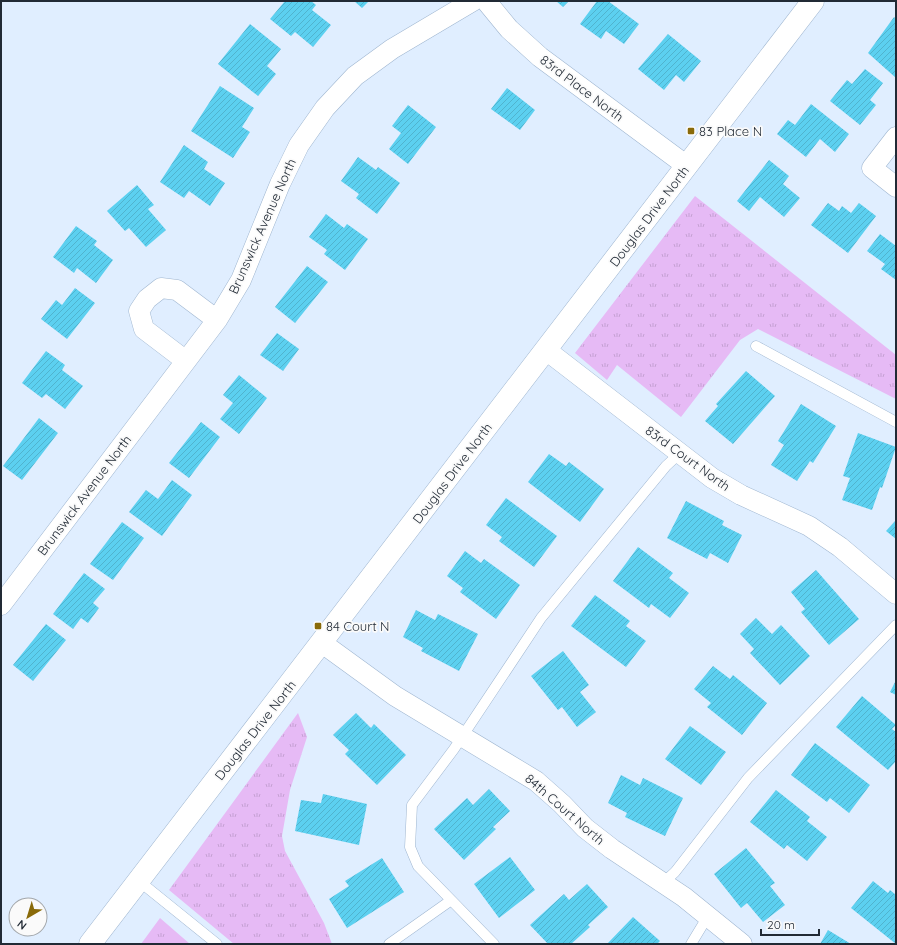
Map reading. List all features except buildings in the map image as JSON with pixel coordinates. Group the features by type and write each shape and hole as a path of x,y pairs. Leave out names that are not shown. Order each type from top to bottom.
{"street":[{"name":"Brunswick Avenue North","path":"1,605 217,320 242,280 280,184 299,145 325,108 356,76 392,49 473,1"},
{"name":"83rd Place North","path":"486,1 509,29 540,57 687,166"},
{"name":"Douglas Drive North","path":"90,944 813,1"},
{"path":"896,137 872,168 896,187"},
{"path":"186,361 144,329 139,312 147,299 161,288 177,290 217,320"},
{"name":"83rd Court North","path":"546,350 712,478 741,495 809,526 840,547 896,594"},
{"name":"84th Court North","path":"322,643 395,696 463,735 536,781 562,804 584,828 612,849 664,882 742,944"}],"lane":[{"path":"756,346 896,422"},
{"path":"494,944 450,901 418,866 410,847 412,805 463,735 541,618 661,472 679,454"},
{"path":"664,882 674,872 748,778 896,625"},
{"path":"139,881 217,944"},
{"path":"389,944 450,901"},
{"path":"691,944 708,916"}],"green space":[{"path":"695,196 896,355 896,399 758,329 740,340 681,417 617,365 607,380 575,353"},
{"path":"298,713 307,737 290,790 282,836 285,851 324,923 332,944 234,944 169,890"},
{"path":"160,918 190,944 141,944"}],"place":[{"name":"83 Place N","path":"691,131"},
{"name":"84 Court N","path":"318,626"}]}
